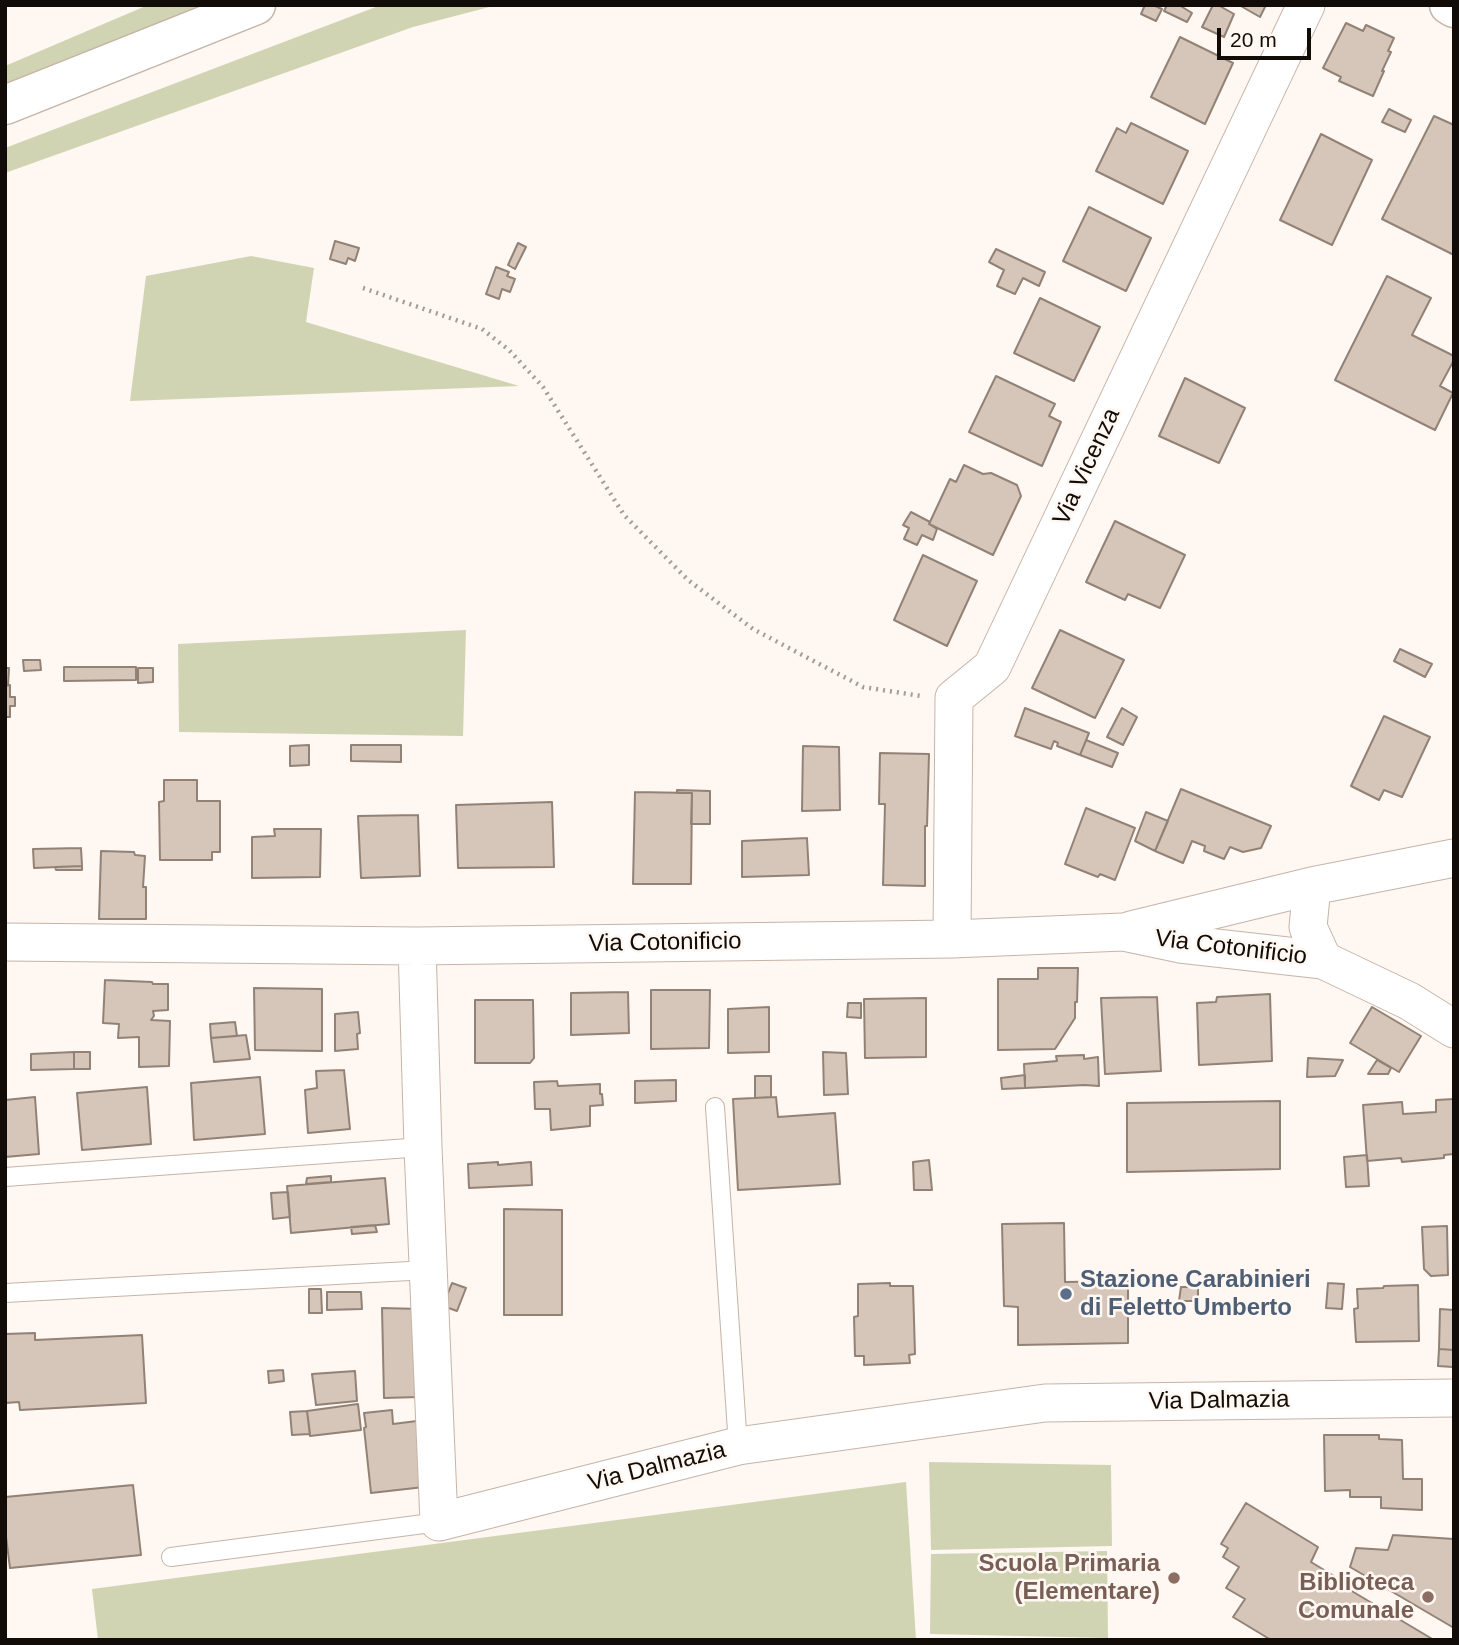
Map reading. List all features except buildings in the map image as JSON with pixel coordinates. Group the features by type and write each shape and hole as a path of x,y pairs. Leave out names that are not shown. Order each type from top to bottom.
{"main road":[{"path":"5,105 256,5"},
{"path":"1449,5 1454,8"}],"street":[{"name":"Via Vicenza","path":"954,698 992,667 1306,5"},
{"path":"952,939 954,698"},
{"path":"1123,932 1312,886 1454,858"},
{"name":"Via Cotonificio","path":"1312,886 1308,927 1323,960"},
{"name":"Via Cotonificio","path":"5,942 417,946 952,939 1123,932 1180,944 1323,960 1409,1001 1454,1029"},
{"path":"417,946 439,1522"},
{"name":"Via Dalmazia","path":"439,1522 738,1446 1045,1403 1454,1398"}],"lane":[{"path":"715,1108 738,1446"},
{"path":"5,1177 423,1147"},
{"path":"5,1293 428,1270"},
{"path":"171,1557 439,1522"}],"path":[{"path":"363,288 482,329 509,350 543,387 624,515 688,580 753,629 863,687 954,698"}],"green space":[{"path":"148,5 224,5 5,92 5,66"},
{"path":"381,5 497,5 413,27 5,173 5,148"},
{"path":"251,256 314,268 306,322 519,386 130,401 146,276"},
{"path":"466,630 463,736 179,732 178,644"},
{"path":"929,1462 1111,1465 1112,1546 931,1550"},
{"path":"906,1482 916,1640 98,1640 92,1589"},
{"path":"1107,1551 1108,1638 930,1634 931,1554"}],"place":[{"name":"Stazione Carabinieri di Feletto Umberto","path":"1066,1294"},
{"name":"Scuola Primaria (Elementare)","path":"1174,1578"},
{"name":"Biblioteca Comunale","path":"1428,1597"}]}
